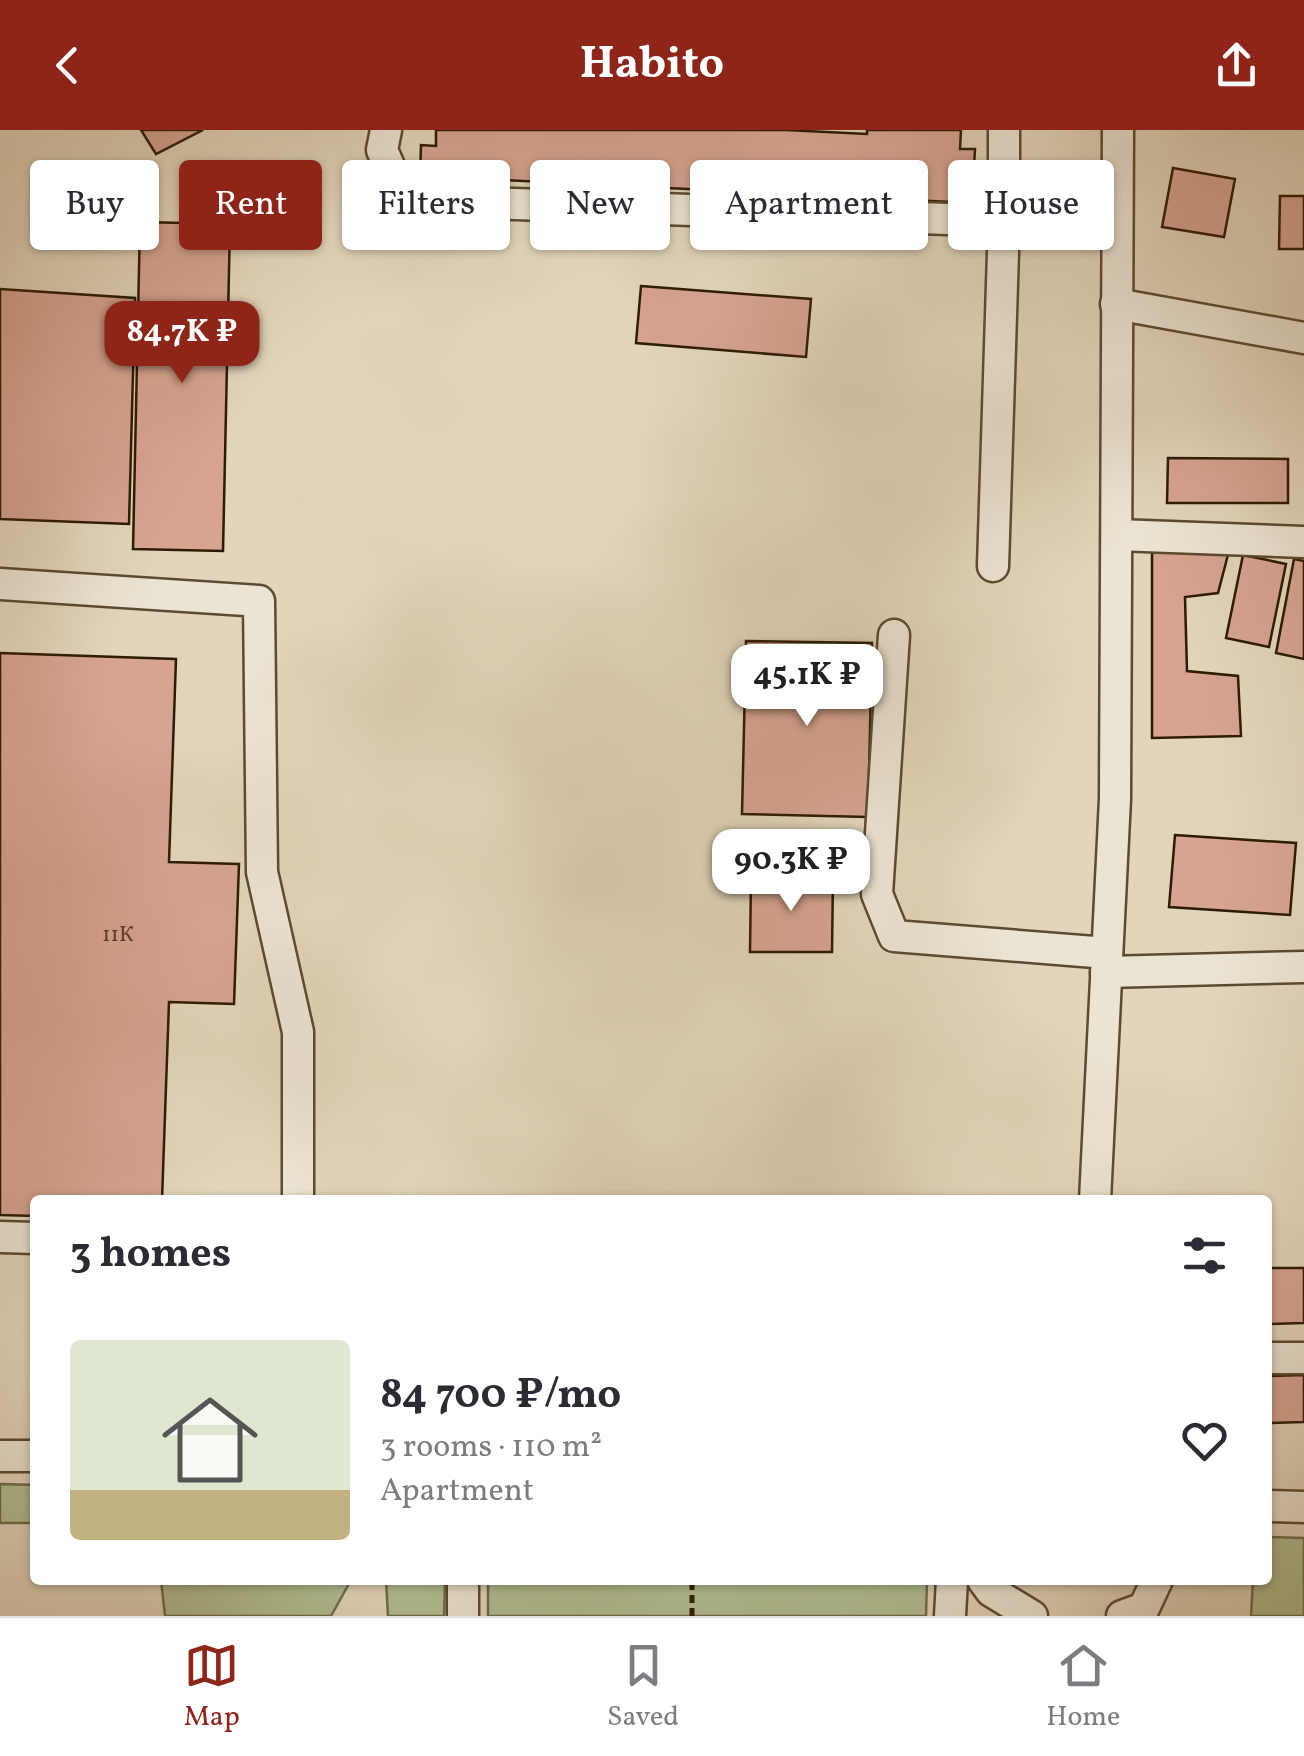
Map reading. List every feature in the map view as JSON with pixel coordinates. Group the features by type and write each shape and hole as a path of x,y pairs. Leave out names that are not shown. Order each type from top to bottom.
{"street":[{"path":"386,130 382,150 404,200 948,219"},
{"path":"1004,130 1004,160"},
{"path":"1095,1195 1115,798 1118,130"},
{"path":"993,566 1003,250"},
{"path":"1116,304 1304,338"},
{"path":"1117,535 1304,542"},
{"path":"0,584 258,602 262,872 298,1032 298,1195"},
{"path":"894,635 877,894 894,936 1107,962 1304,967"},
{"path":"0,1237 30,1238"},
{"path":"1272,1358 1304,1358"},
{"path":"0,1456 30,1456"},
{"path":"1272,1506 1304,1507"},
{"path":"463,1616 464,1585"},
{"path":"950,1616 952,1585"},
{"path":"987,1585 1032,1616"},
{"path":"1122,1616 1144,1608 1155,1585"}],"path":[{"path":"692,1585 692,1616"}],"green space":[{"path":"0,1484 30,1485 30,1523 0,1523"},
{"path":"1272,1537 1304,1538 1304,1616 1251,1616 1253,1585 1272,1585"},
{"path":"162,1585 348,1585 331,1616 165,1616"},
{"path":"386,1585 445,1585 444,1616 388,1616"},
{"path":"488,1585 927,1585 926,1616 488,1616"}],"building":[{"path":"141,130 203,130 156,154"},
{"path":"436,130 786,130 867,134 867,130 961,130 960,149 975,149 974,160 948,160 948,202 928,201 928,160 690,160 690,189 670,188 670,160 530,160 530,181 510,180 510,160 421,160 421,145 436,146"},
{"path":"1173,168 1235,179 1224,237 1162,227"},
{"path":"1280,196 1304,196 1304,249 1279,249"},
{"path":"159,222 179,223 179,250 229,250 223,551 133,549 139,250 159,250"},
{"path":"641,286 811,299 806,357 636,343"},
{"path":"0,289 135,298 129,524 0,519"},
{"path":"1168,458 1288,459 1288,503 1167,503"},
{"path":"1230,547 1218,593 1185,597 1187,671 1238,676 1241,736 1152,738 1152,553"},
{"path":"1243,555 1286,564 1269,647 1226,638"},
{"path":"1294,559 1304,561 1304,659 1276,653"},
{"path":"746,641 872,643 868,817 742,814"},
{"path":"0,653 176,659 169,862 239,864 234,1004 169,1002 162,1195 30,1195 30,1216 0,1215"},
{"path":"1175,835 1296,843 1290,915 1169,907"},
{"path":"751,877 833,877 832,952 750,952"},
{"path":"1272,1268 1304,1268 1304,1323 1272,1324"},
{"path":"1304,1375 1304,1422 1272,1423 1272,1376"}]}
